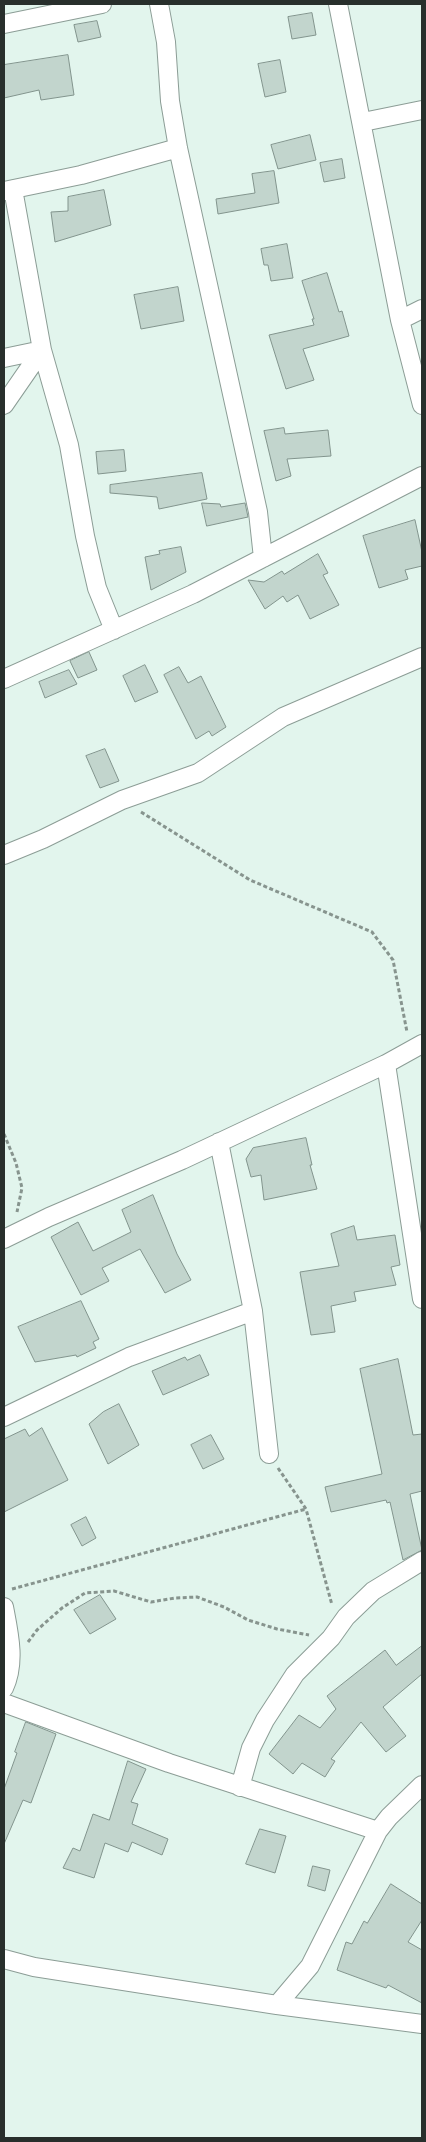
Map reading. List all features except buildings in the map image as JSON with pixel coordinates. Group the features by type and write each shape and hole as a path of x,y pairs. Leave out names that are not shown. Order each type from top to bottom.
{"street":[{"path":"4,24 102,4"},
{"path":"159,4 166,42 170,101 178,148 258,512 262,558"},
{"path":"338,4 363,122 400,320 422,405"},
{"path":"363,122 422,110"},
{"path":"114,630 97,588 85,536 69,445 42,350 8,190 81,175 178,148"},
{"path":"400,320 422,309"},
{"path":"4,358 42,350"},
{"path":"4,405 42,350"},
{"path":"4,679 193,594 422,476"},
{"path":"4,855 43,839 122,800 198,773 283,717 422,656"},
{"path":"4,1239 386,1064 418,1046"},
{"path":"386,1064 422,1298"},
{"path":"218,1142 252,1311 269,1454"},
{"path":"4,1417 129,1357 252,1311"},
{"path":"240,1787 251,1748 265,1720 295,1674 331,1638 346,1617 373,1591 422,1561"},
{"path":"4,1607 10,1646 10,1667 4,1688"},
{"path":"4,1703 240,1787 378,1831"},
{"path":"277,2006 310,1966 378,1831 389,1817 422,1785"},
{"path":"4,1959 34,1967 277,2006 422,2024"}],"path":[{"path":"122,800 250,880 372,932 392,960 405,1026 418,1046"},
{"path":"4,1134 16,1163 22,1188 17,1214"},
{"path":"269,1454 306,1509 333,1608"},
{"path":"4,1591 306,1509"},
{"path":"10,1667 37,1630 62,1608 85,1593 114,1591 151,1602 197,1597 224,1607 248,1620 277,1629 331,1638"}]}
